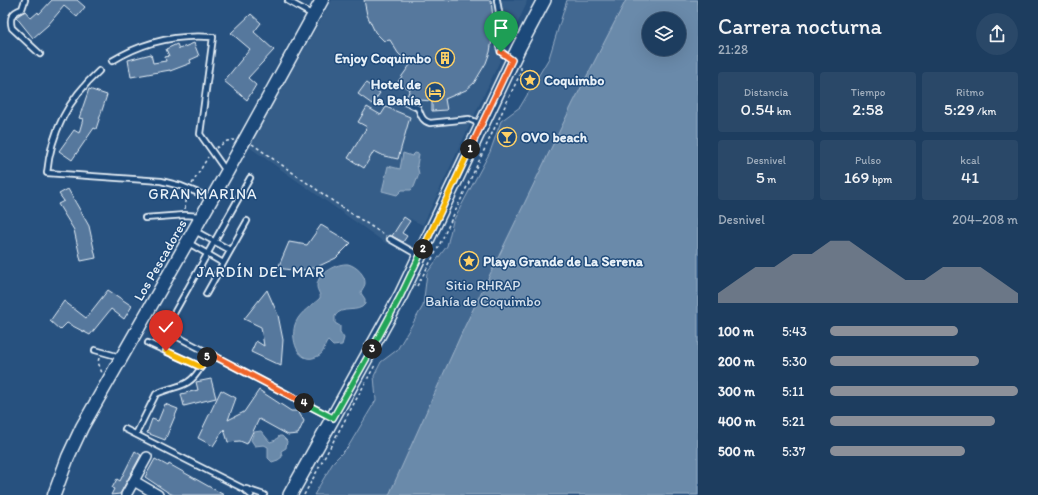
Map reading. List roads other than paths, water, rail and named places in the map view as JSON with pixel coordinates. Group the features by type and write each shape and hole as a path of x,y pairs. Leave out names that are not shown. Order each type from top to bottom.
{"main road":[{"path":"519,47 527,19 536,0"},
{"path":"290,495 383,330 512,60 544,0"}],"street":[{"name":"Los Pescadores","path":"54,495 68,457 82,427 202,217 322,0"},
{"path":"126,495 147,457"},
{"path":"134,481 158,495"}],"lane":[{"path":"26,0 22,9 11,16 12,28 40,54"},
{"path":"497,0 500,18 500,49 512,60"},
{"path":"288,1 313,15"},
{"path":"112,61 133,49 156,41 190,36 213,37 200,134 227,172"},
{"path":"99,71 78,92 61,121 50,152 47,173 160,181 212,198"},
{"path":"405,102 418,108 425,122 430,123 469,119 482,124"},
{"path":"173,315 250,178"},
{"path":"145,218 184,215 202,217"},
{"path":"206,294 247,220"},
{"path":"194,230 230,250"},
{"path":"390,239 420,255"},
{"path":"187,242 223,263"},
{"path":"157,326 333,418"},
{"path":"148,343 201,367"},
{"path":"95,350 122,357"},
{"path":"136,434 156,394 187,384 195,378 209,353"},
{"path":"125,429 244,489 264,495"},
{"path":"244,489 251,495"}],"place":[{"name":"Enjoy Coquimbo","path":"445,58"},
{"name":"Coquimbo","path":"530,80"},
{"name":"Hotel de la Bahía","path":"435,92"},
{"name":"OVO beach","path":"507,137"},
{"name":"Playa Grande de La Serena","path":"469,261"}],"district":[{"name":"GRAN MARINA","path":"203,194"},
{"name":"JARDÍN DEL MAR","path":"261,272"}],"park label":[{"name":"Sitio RHRAP Bahía de Coquimbo","path":"483,294"}]}
